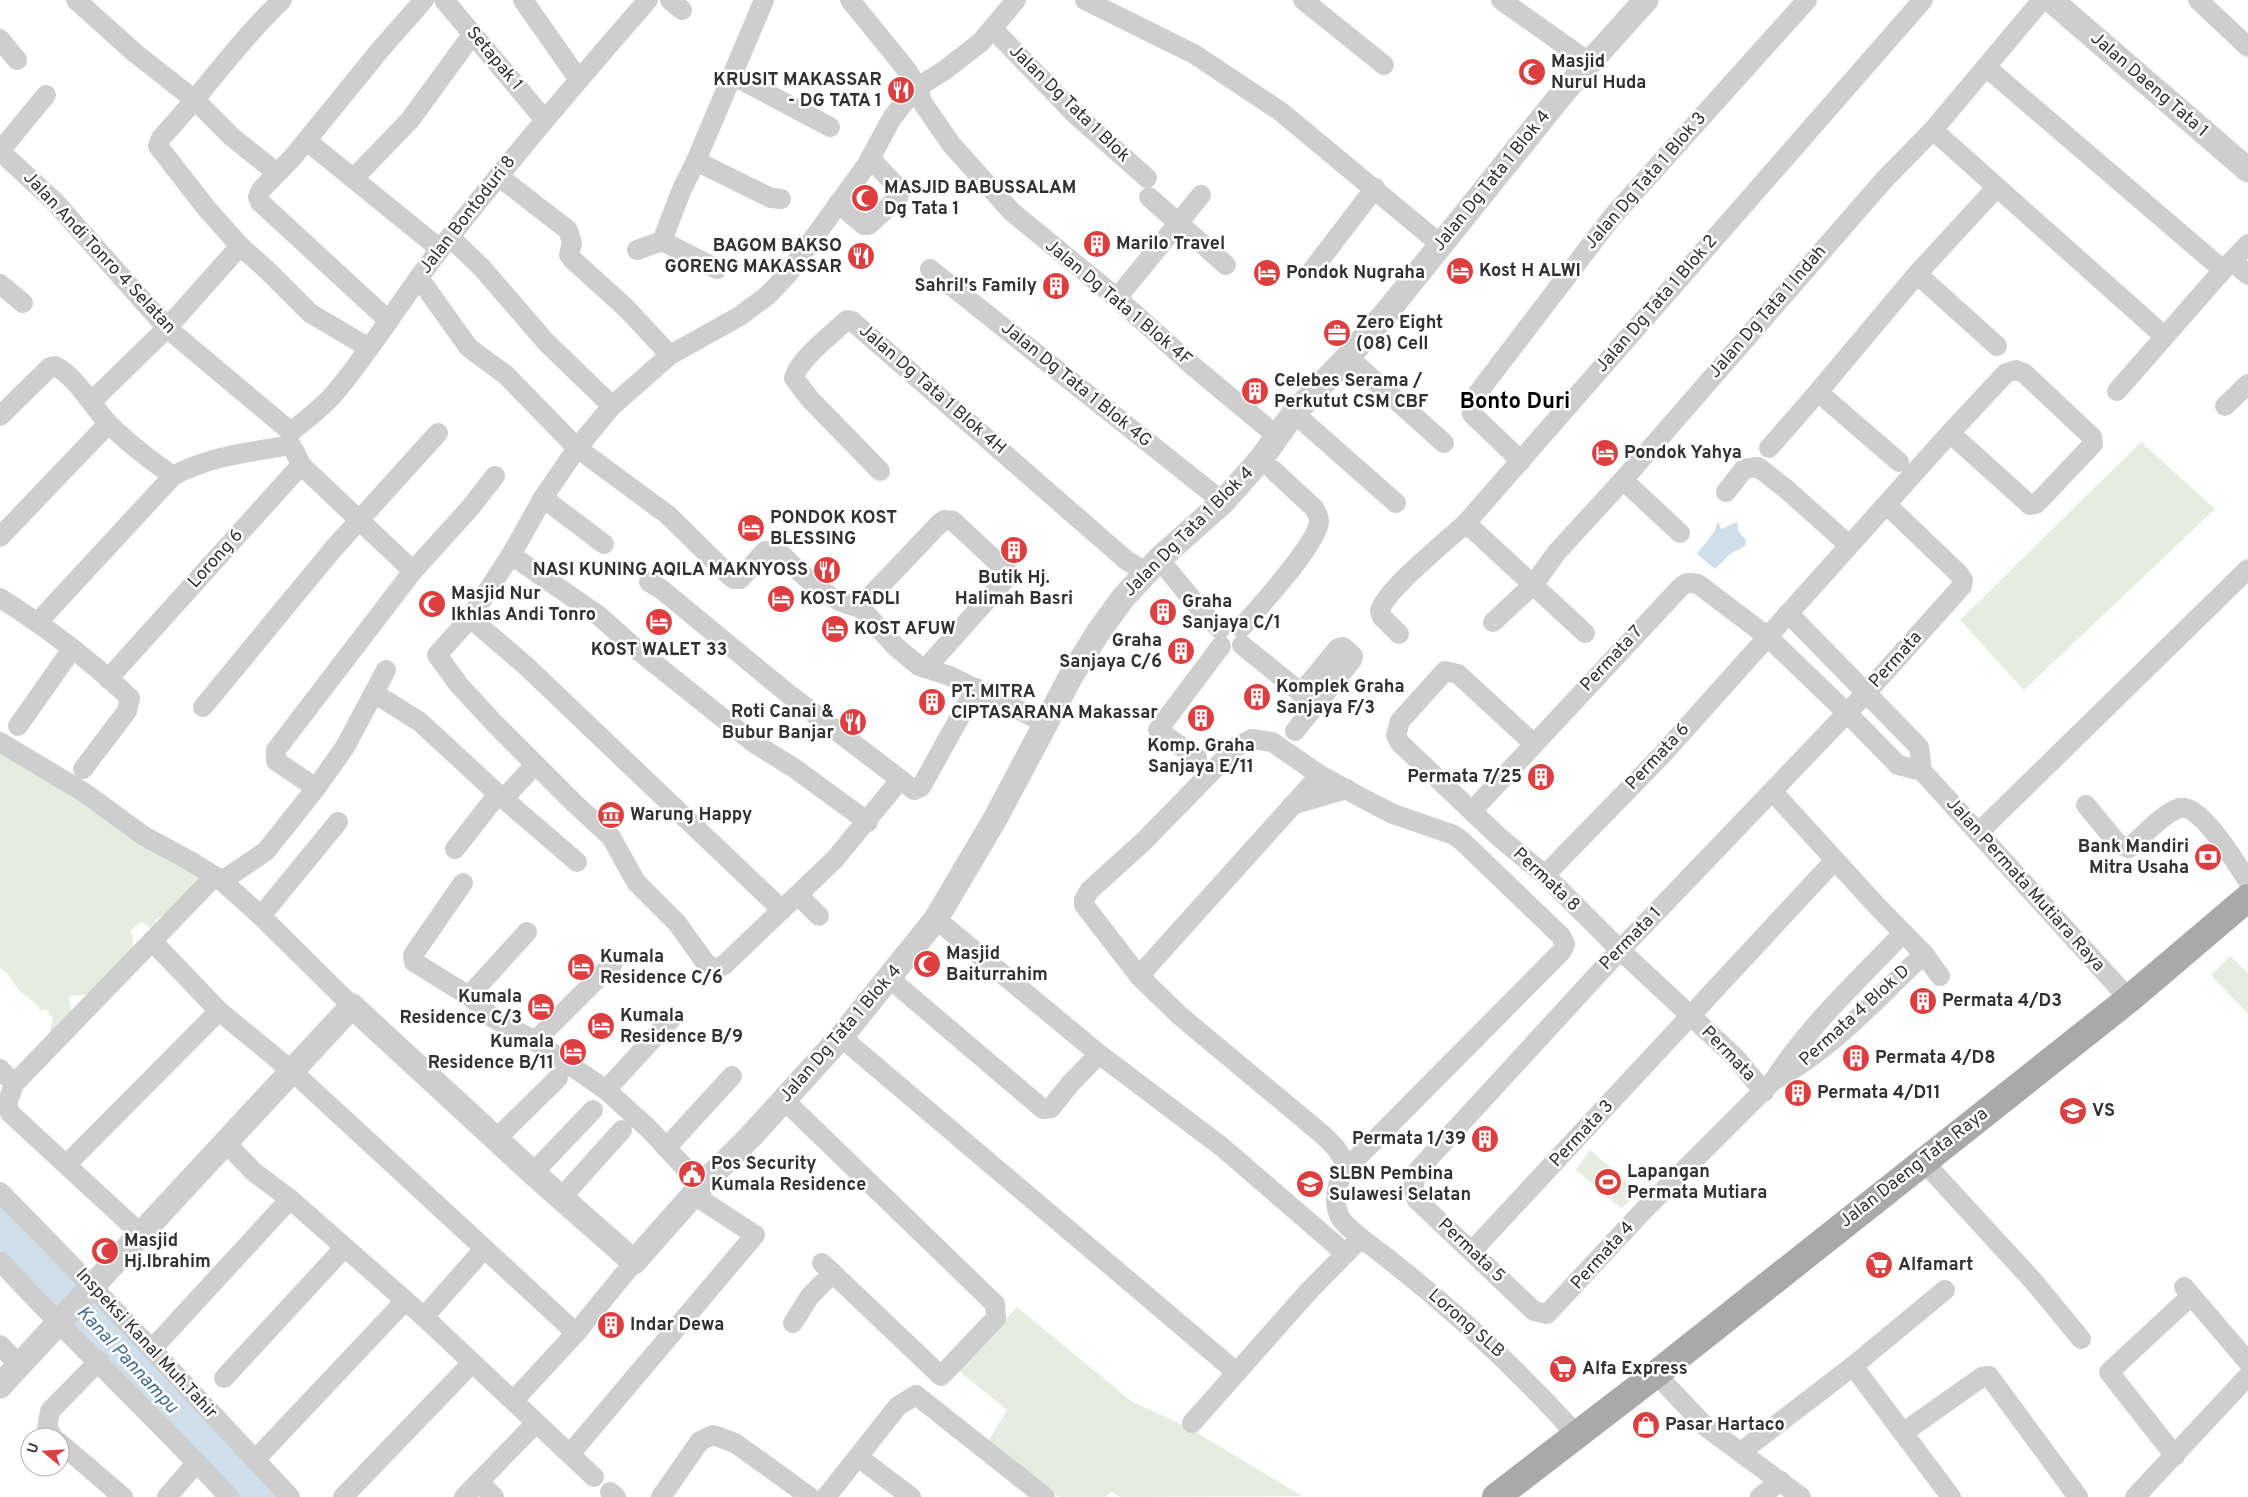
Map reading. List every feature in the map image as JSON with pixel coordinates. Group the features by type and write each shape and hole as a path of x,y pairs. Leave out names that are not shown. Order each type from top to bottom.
{"main road":[{"name":"Jalan Daeng Tata Raya","path":"1496,1497 1656,1374 2129,999 2248,898"}],"street":[{"path":"76,0 135,53 196,101 232,137 277,173"},
{"path":"282,0 231,53 196,101 161,138 158,146 207,209 240,246 268,270 310,313 369,348"},
{"path":"389,321 260,202 259,194 307,140 424,0"},
{"name":"Setapak 1","path":"444,0 544,119"},
{"path":"523,0 579,80"},
{"name":"Jalan Bontoduri 8","path":"291,439 333,395 445,243 544,119 648,0"},
{"path":"662,241 682,189 696,161 764,0"},
{"name":"Jalan Dg Tata 1 Blok 4F","path":"850,0 892,51 918,87 922,102 939,127 994,194 1034,231 1117,298 1194,367 1276,436"},
{"path":"900,780 868,822 835,859 728,961 717,968 711,967 705,962 677,923 636,882 611,837 535,765 459,685 438,658 438,651 470,618 511,554 543,498 577,448 612,406 670,355 740,316 768,295 796,263 870,158 892,118 918,87 964,56 993,29 1016,0"},
{"path":"1085,0 1210,64 1280,111 1375,188 1440,244"},
{"path":"1303,0 1384,65"},
{"path":"1501,0 1590,63"},
{"name":"Jalan Dg Tata 1 Blok 3","path":"1522,461 1472,414 1470,404 1612,217 1807,0"},
{"name":"Jalan Dg Tata 1 Blok 2","path":"1398,634 1382,617 1381,607 1385,601 1405,579 1466,523 1522,461 1923,0"},
{"name":"Jalan Dg Tata 1 Indah","path":"1493,622 1533,585 1557,552 1623,480 1878,187 1933,130 2042,0"},
{"name":"Jalan Daeng Tata 1","path":"2050,0 2248,170"},
{"path":"2198,0 2248,47"},
{"name":"Jalan Dg Tata 1 Blok 4","path":"634,1262 661,1233 695,1182 784,1100 890,979 936,920 995,819 1071,676 1143,567 1200,525 1261,459 1294,413 1348,357 1566,89 1642,1"},
{"name":"Jalan Dg Tata 1 Blok","path":"993,29 1148,188 1179,223 1226,265"},
{"path":"354,178 410,120 472,35"},
{"path":"0,39 17,60"},
{"path":"1986,67 2228,266 2248,275"},
{"path":"732,74 830,127"},
{"path":"0,151 46,95"},
{"path":"1933,130 2164,336"},
{"path":"307,140 354,178 482,268 546,342 612,406"},
{"name":"Jalan Andi Tonro 4 Selatan","path":"0,151 54,201 167,328 291,439"},
{"path":"838,203 864,225 869,224 898,198 900,190 896,184 870,158"},
{"path":"696,161 771,198 781,200"},
{"path":"498,176 568,230 572,242 569,254 573,260 625,307 670,355"},
{"path":"1769,448 1917,274 1997,187"},
{"path":"1313,269 1375,188"},
{"path":"1117,298 1201,195"},
{"path":"638,250 662,241 717,269"},
{"path":"2116,391 2248,244"},
{"path":"92,401 167,328 240,246"},
{"name":"Jalan Dg Tata 1 Blok 4G","path":"930,268 1222,502"},
{"path":"1917,274 1997,346"},
{"path":"419,278 469,348 506,375 577,448 668,515 734,579 740,579 765,551 773,550 779,552 806,577 839,600 850,606 860,607 909,660 919,666 927,667 976,688 1047,724"},
{"path":"0,284 23,303"},
{"name":"Jalan Dg Tata 1 Blok 4H","path":"880,471 808,398 794,378 796,371 812,353 847,320 852,321 1143,567"},
{"path":"1348,357 1444,443"},
{"path":"0,416 50,367 55,366 92,401 108,424 145,456 172,476"},
{"path":"1788,613 1919,747 1922,771 1898,766 1847,713 1768,637 1788,613 1849,545 1887,505 1950,433 2006,373 2016,370 2024,373 2092,437 2093,444 2036,504 2030,505 1950,433"},
{"path":"2225,406 2248,384"},
{"path":"1818,392 1899,462"},
{"path":"1294,413 1396,503"},
{"path":"0,537 108,424"},
{"path":"203,707 359,520 438,433"},
{"path":"38,622 172,476 192,465 291,439 301,464 413,571"},
{"name":"Lorong 6","path":"108,679 301,464"},
{"path":"1726,492 1744,469 1758,467 1785,488 1849,545"},
{"path":"1241,636 1297,562 1319,525 1319,516 1314,508 1273,470"},
{"path":"316,788 276,761 276,750 413,571 470,508 494,476"},
{"path":"1623,480 1680,533"},
{"path":"543,498 604,544"},
{"name":"Permata","path":"1847,713 1962,586 1963,580 1959,574 1887,505"},
{"path":"860,607 944,520 953,522 1014,578 927,667"},
{"path":"1466,523 1585,633"},
{"path":"511,554 598,615 635,648 754,743 794,768 868,822"},
{"path":"1143,567 1205,615 1220,638"},
{"path":"1978,833 2248,569"},
{"path":"649,582 661,589 786,692 914,790 921,787 976,688"},
{"name":"Permata 7","path":"1472,812 1684,583 1698,584 1768,637"},
{"path":"0,598 38,622 130,698 130,705 83,769"},
{"path":"470,618 525,665 782,910"},
{"path":"1197,758 1158,730 1230,623 1241,636 1308,699 1295,731"},
{"name":"Permata 6","path":"1544,875 1661,756 1768,637"},
{"path":"18,726 72,649"},
{"path":"141,1234 10,1112 7,1104 14,1084 152,941 218,879 266,851 316,788 345,747 386,670"},
{"name":"Permata 8","path":"1534,744 1458,674 1445,671 1400,721 1396,735 1400,742 1472,812 1544,875 1620,950"},
{"path":"374,693 420,722 500,797 577,862"},
{"name":"Permata 1","path":"1419,1170 1620,950 1847,713"},
{"path":"1347,789 1320,775 1272,742 1252,739 1244,741 1144,841 1089,891 1084,900 1084,905 1139,976 1179,1015 1323,1135 1348,1167"},
{"path":"0,742 72,784 144,836 218,879 261,916 352,1006 533,1173 634,1262 576,1334 514,1400"},
{"path":"455,849 500,797 535,765"},
{"name":"Jalan Permata Mutiara Raya","path":"1922,771 2129,999"},
{"path":"1139,976 1320,775"},
{"path":"1292,805 1347,789"},
{"name":"Lorong SLB","path":"1347,789 1378,806 1440,829 1462,841 1561,936 1565,944 1562,951 1343,1172 1338,1187 1336,1205 1340,1218 1361,1238 1470,1326 1528,1382 1577,1435"},
{"path":"1773,792 1834,860 1924,954 1940,976"},
{"path":"2086,805 2118,844 2128,848 2170,812 2181,807 2187,808 2204,819 2248,881"},
{"path":"261,916 338,822"},
{"name":"Permata","path":"1691,1017 1834,860"},
{"path":"463,883 412,955 414,962 469,996 493,1018 534,1042 606,1090 666,1148 695,1182 754,1235 570,1454"},
{"path":"798,895 819,916"},
{"path":"936,920 1099,1054 1222,1147 1345,1253"},
{"path":"469,996 527,932"},
{"name":"Permata","path":"1620,950 1736,1058 1766,1089 1810,1031 1903,933"},
{"path":"152,941 219,1011 292,1071 483,1250 576,1334"},
{"name":"Permata 4 Blok D","path":"1766,1089 1800,1067 1826,1045 1924,954"},
{"path":"534,1042 613,963"},
{"path":"890,979 1043,1109 1051,1108 1070,1084 1099,1054"},
{"path":"0,1386 352,1006"},
{"path":"67,1164 219,1011"},
{"name":"Permata 3","path":"1472,1251 1691,1017"},
{"path":"606,1090 672,1018"},
{"path":"841,1037 1235,1371"},
{"path":"0,1069 14,1084"},
{"path":"666,1148 732,1076"},
{"path":"497,1138 558,1078"},
{"name":"Permata 4","path":"1552,1311 1643,1211 1766,1089"},
{"path":"784,1100 995,1304 996,1318 942,1376 828,1268 793,1323"},
{"path":"533,1173 592,1110"},
{"path":"561,1198 622,1130"},
{"path":"226,1142 254,1172 290,1199 424,1317 594,1477"},
{"path":"1923,1161 2035,1283 2081,1339"},
{"name":"Permata 5","path":"1419,1170 1415,1176 1414,1186 1417,1200 1534,1311 1544,1315 1552,1311"},
{"name":"Inspeksi Kanal Muh.Tahir","path":"0,1192 152,1349 290,1497"},
{"path":"152,1349 290,1199"},
{"path":"1192,1423 1235,1371 1361,1238"},
{"path":"224,1378 344,1248"},
{"path":"424,1317 483,1250"},
{"path":"0,1261 61,1321 197,1462 228,1497"},
{"path":"1741,1452 1853,1366 1945,1290"},
{"path":"2174,1456 2108,1372 2188,1292 2248,1362"},
{"path":"255,1460 405,1301"},
{"path":"0,1345 19,1365"},
{"path":"47,1427 50,1411 99,1361"},
{"path":"343,1497 472,1363"},
{"path":"1853,1366 1904,1432 1950,1497"},
{"path":"1656,1374 1691,1414 1801,1497"},
{"path":"1904,1432 1982,1377 1989,1376 2078,1497"},
{"path":"2138,1496 2248,1376"},
{"path":"826,1497 898,1406 916,1395 1045,1497"},
{"path":"464,1497 536,1423"},
{"path":"661,1497 700,1441 712,1435 735,1443 810,1497"},
{"path":"70,1452 123,1497"},
{"path":"858,1457 911,1497"},
{"path":"168,1497 197,1462"},
{"path":"1760,1497 1781,1481"},
{"path":"479,1482 494,1497"}],"shaded area":[{"path":"2141,442 2215,509 2024,690 1960,620"},
{"path":"0,746 184,863 203,882 164,918 160,917 155,920 156,926 151,928 141,922 130,931 133,936 132,943 136,948 87,995 69,996 71,1011 51,1037 50,1030 53,1019 46,1009 40,1010 19,989 8,974 0,968"},
{"path":"2230,956 2248,973 2248,1014 2211,975"},
{"name":"Lapangan Permata Mutiara","path":"1590,1150 1640,1193 1621,1208 1576,1170"},
{"path":"1017,1307 1131,1401 1189,1428 1302,1496 1120,1497 1111,1492 1105,1497 1059,1497 986,1445 1007,1410 958,1370"}],"water":[{"path":"1718,521 1721,529 1737,522 1738,531 1746,542 1745,546 1730,554 1715,569 1697,554 1714,532"},
{"path":"0,1200 81,1284 56,1310 0,1250"},
{"name":"Kanal Pannampu","path":"95,1300 280,1497 234,1497 72,1326"}],"place":[{"name":"Masjid Nurul Huda","path":"1532,72"},
{"name":"KRUSIT MAKASSAR - DG TATA 1","path":"901,90"},
{"name":"MASJID BABUSSALAM Dg Tata 1","path":"865,198"},
{"name":"Marilo Travel","path":"1097,244"},
{"name":"BAGOM BAKSO GORENG MAKASSAR","path":"861,256"},
{"name":"Kost H ALWI","path":"1460,271"},
{"name":"Pondok Nugraha","path":"1267,273"},
{"name":"Sahril's Family","path":"1056,286"},
{"name":"Zero Eight (08) Cell","path":"1337,333"},
{"name":"Celebes Serama / Perkutut CSM CBF","path":"1255,391"},
{"name":"Pondok Yahya","path":"1605,453"},
{"name":"PONDOK KOST BLESSING","path":"751,528"},
{"name":"Butik Hj. Halimah Basri","path":"1014,550"},
{"name":"NASI KUNING AQILA MAKNYOSS","path":"827,570"},
{"name":"KOST FADLI","path":"781,599"},
{"name":"Masjid Nur Ikhlas Andi Tonro","path":"432,604"},
{"name":"Graha Sanjaya C/1","path":"1163,612"},
{"name":"KOST WALET 33","path":"659,622"},
{"name":"KOST AFUW","path":"835,629"},
{"name":"Graha Sanjaya C/6","path":"1181,651"},
{"name":"Komplek Graha Sanjaya F/3","path":"1257,697"},
{"name":"PT. MITRA CIPTASARANA Makassar","path":"932,702"},
{"name":"Komp. Graha Sanjaya E/11","path":"1201,718"},
{"name":"Roti Canai & Bubur Banjar","path":"853,722"},
{"name":"Permata 7/25","path":"1541,777"},
{"name":"Warung Happy","path":"611,815"},
{"name":"Bank Mandiri Mitra Usaha","path":"2208,857"},
{"name":"Masjid Baiturrahim","path":"927,964"},
{"name":"Kumala Residence C/6","path":"581,967"},
{"name":"Permata 4/D3","path":"1923,1001"},
{"name":"Kumala Residence C/3","path":"541,1007"},
{"name":"Kumala Residence B/9","path":"601,1026"},
{"name":"Kumala Residence B/11","path":"573,1052"},
{"name":"Permata 4/D8","path":"1856,1058"},
{"name":"Permata 4/D11","path":"1798,1093"},
{"name":"VS","path":"2073,1111"},
{"name":"Permata 1/39","path":"1485,1139"},
{"name":"Pos Security Kumala Residence","path":"692,1174"},
{"name":"Lapangan Permata Mutiara","path":"1608,1182"},
{"name":"SLBN Pembina Sulawesi Selatan","path":"1310,1184"},
{"name":"Masjid Hj.Ibrahim","path":"105,1251"},
{"name":"Alfamart","path":"1879,1265"},
{"name":"Indar Dewa","path":"611,1325"},
{"name":"Alfa Express","path":"1563,1369"},
{"name":"Pasar Hartaco","path":"1646,1425"}],"district":[{"name":"Bonto Duri","path":"1515,402"}]}
